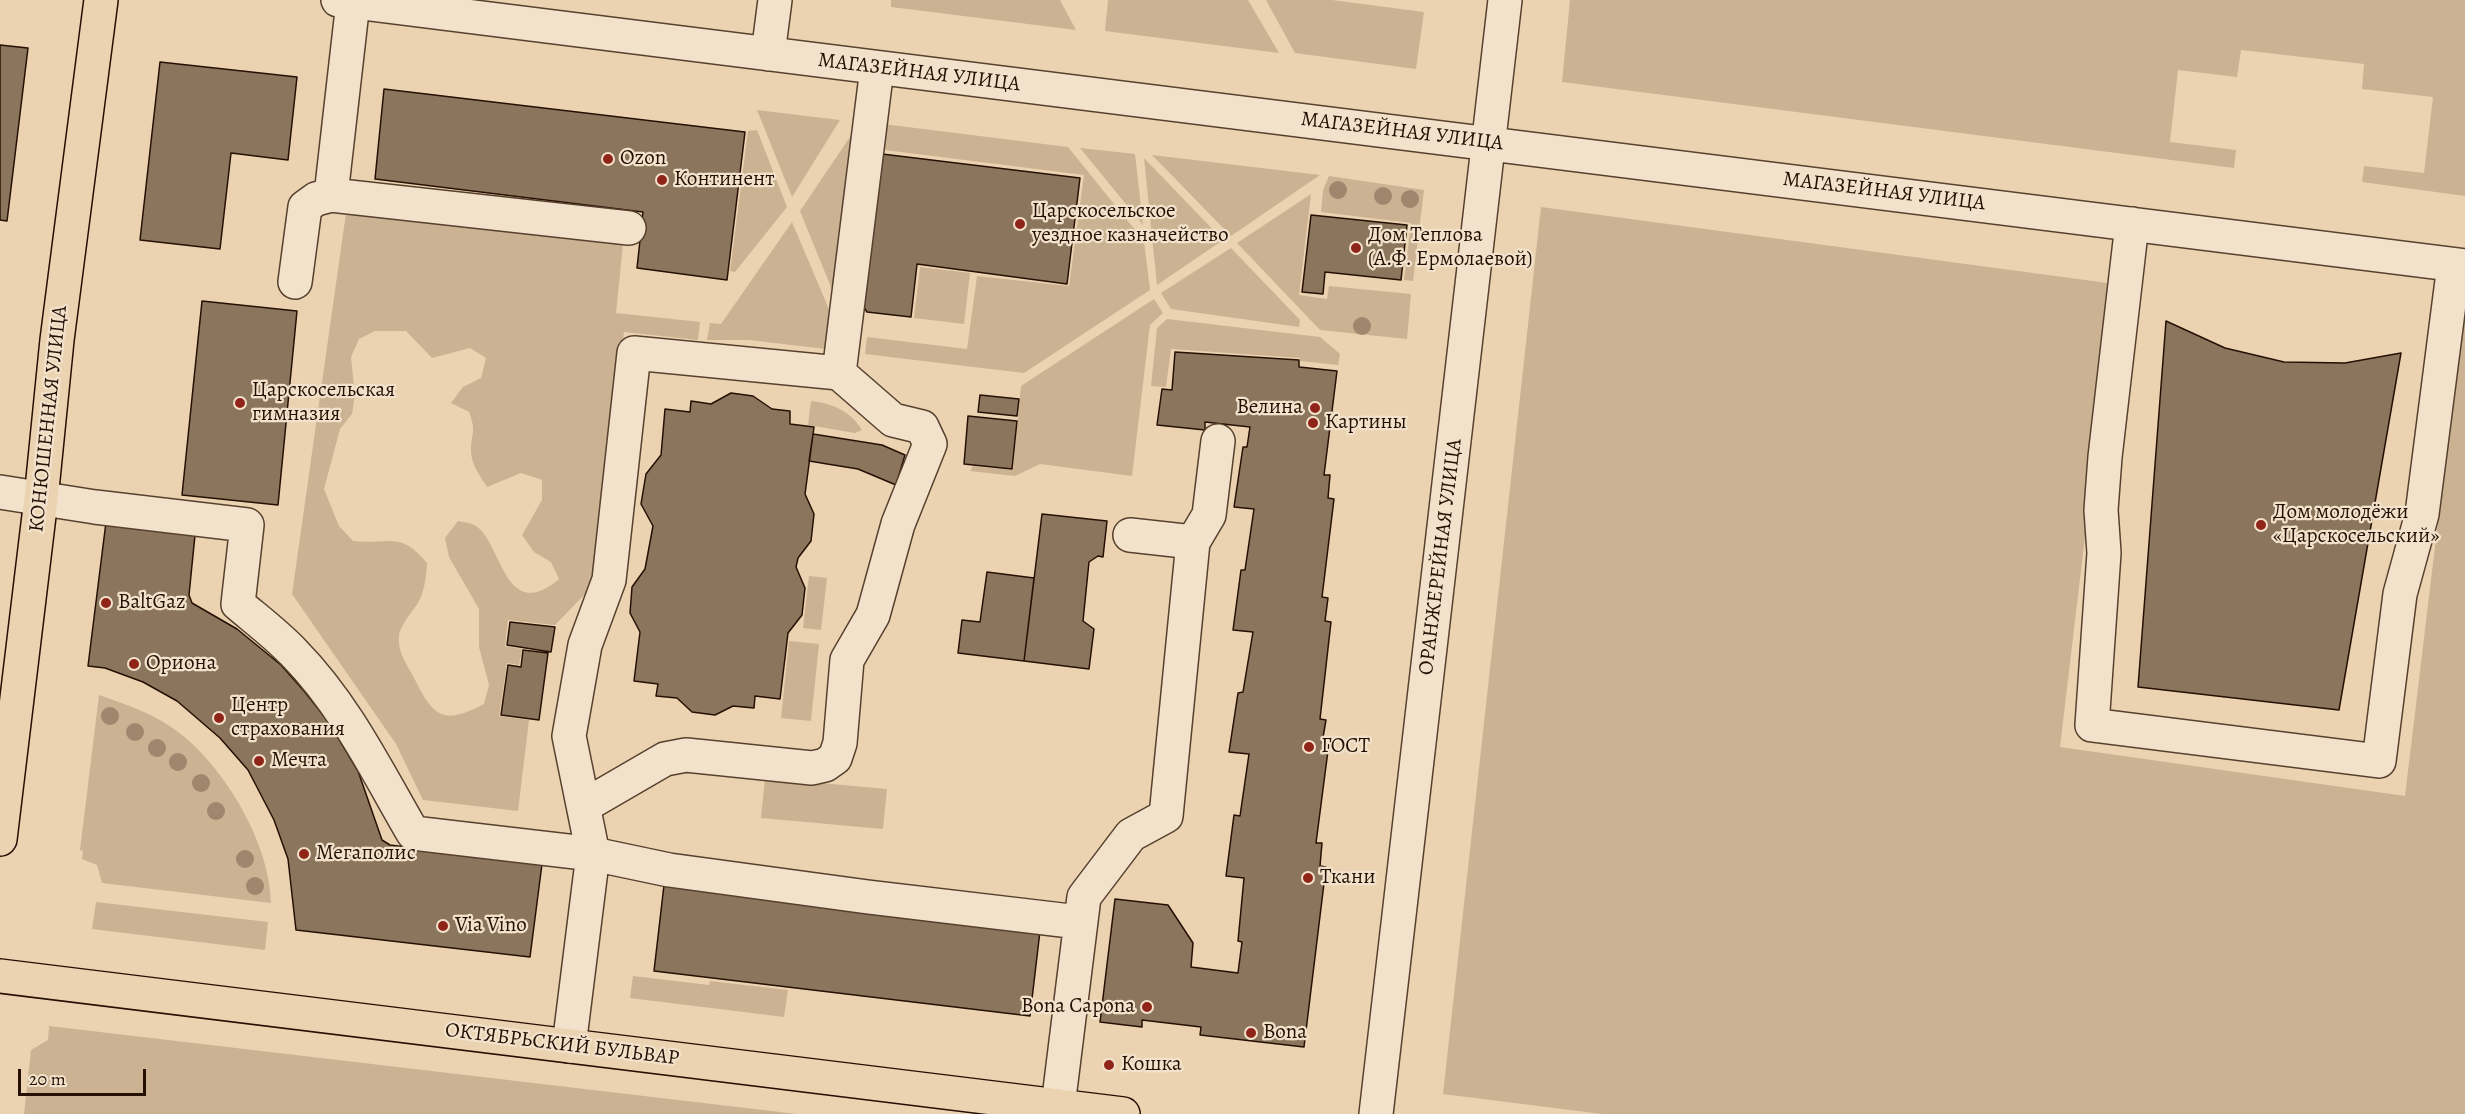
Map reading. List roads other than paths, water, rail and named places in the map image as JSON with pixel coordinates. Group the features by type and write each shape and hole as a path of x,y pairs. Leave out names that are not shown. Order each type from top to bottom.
{"main road":[{"name":"КОНЮШЕННАЯ УЛИЦА","path":"0,839 42,499 57,340 101,0"},
{"name":"ОКТЯБРЬСКИЙ БУЛЬВАР","path":"0,976 1123,1114"}],"street":[{"path":"768,54 775,0"},
{"name":"ОРАНЖЕРЕЙНАЯ УЛИЦА","path":"1376,1114 1505,0"},
{"path":"331,195 346,1"},
{"name":"МАГАЗЕЙНАЯ УЛИЦА","path":"346,1 2460,265"},
{"path":"839,373 877,68"},
{"path":"295,282 305,207 316,199 331,195 629,228"},
{"path":"2132,224 2105,457 2101,510 2104,552 2092,725 2317,754 2379,761 2400,594 2422,514 2460,265"},
{"path":"569,1046 593,854 570,736 585,645 609,580 634,353 839,373 893,420 922,427 930,444 898,524 873,615 847,660 840,743 835,758 825,765 813,768 686,755 675,757 665,759 621,782 584,806"},
{"path":"1058,1106 1079,922 1084,897 1131,835 1166,816 1193,542 1209,515 1218,441"},
{"path":"0,492 247,525 238,604 294,653 330,696 367,750 413,833 593,854 680,872 1079,922"},
{"path":"1130,535 1193,542"}],"place":[{"name":"Ozon","path":"608,159"},
{"name":"Континент","path":"662,180"},
{"name":"Царскосельское уездное казначейство","path":"1020,224"},
{"name":"Дом Теплова (А.Ф. Ермолаевой)","path":"1356,248"},
{"name":"Царскосельская гимназия","path":"240,403"},
{"name":"Велина","path":"1315,408"},
{"name":"Картины","path":"1313,423"},
{"name":"Дом молодёжи «Царскосельский»","path":"2261,525"},
{"name":"BaltGaz","path":"106,603"},
{"name":"Ориона","path":"134,664"},
{"name":"Центр страхования","path":"219,718"},
{"name":"ГОСТ","path":"1309,747"},
{"name":"Мечта","path":"259,761"},
{"name":"Мегаполис","path":"304,854"},
{"name":"Ткани","path":"1308,878"},
{"name":"Via Vino","path":"443,926"},
{"name":"Bona Capona","path":"1147,1007"},
{"name":"Bona","path":"1251,1033"},
{"name":"Кошка","path":"1109,1065"}]}
